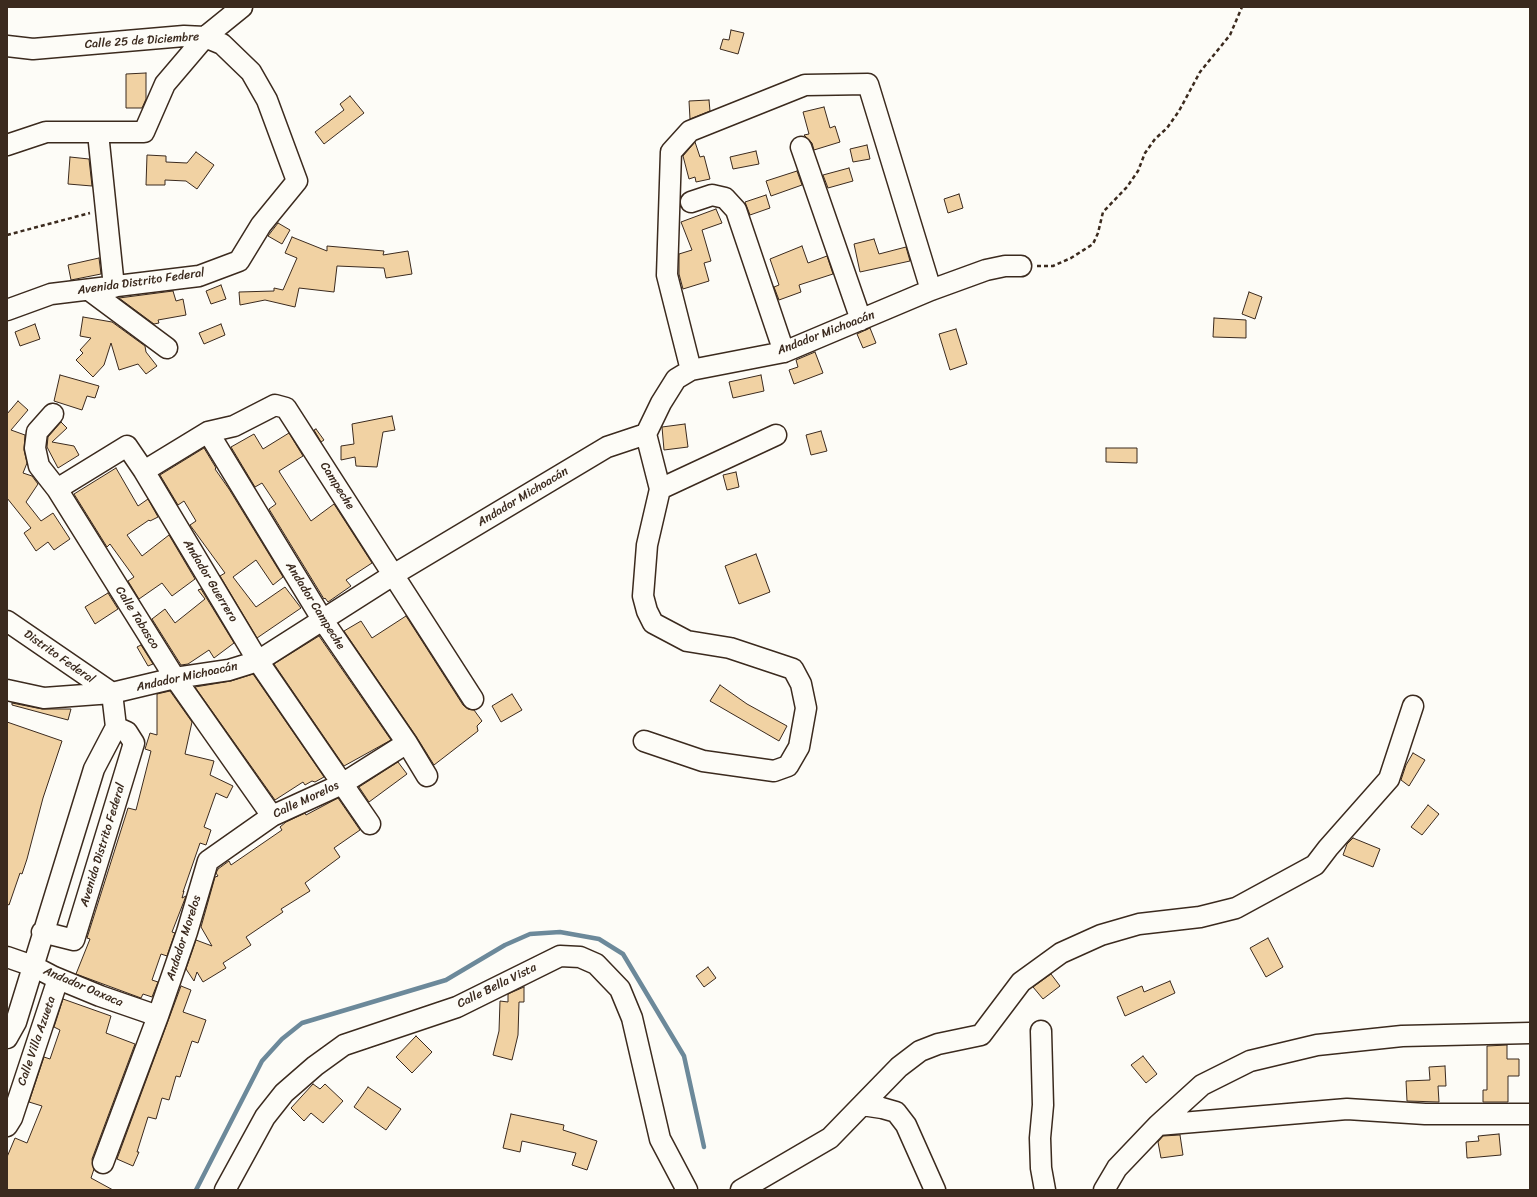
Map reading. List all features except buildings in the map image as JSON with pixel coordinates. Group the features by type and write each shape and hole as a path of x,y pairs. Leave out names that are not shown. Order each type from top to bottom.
{"street":[{"path":"7,145 46,132 144,132 165,84 205,37 242,7"},
{"name":"Calle 25 de Diciembre","path":"7,46 33,49 184,36 205,37 222,44 251,72 267,100 278,127"},
{"path":"691,370 667,275 671,152 690,131 805,85 868,84 931,290"},
{"name":"Avenida Distrito Federal","path":"7,310 51,294 199,276 239,262 261,225 297,181 278,127"},
{"path":"98,132 114,287"},
{"path":"801,147 861,320"},
{"path":"692,202 712,195 726,198 736,210 784,352"},
{"name":"Andador Michoacán","path":"8,694 44,698 112,694 175,678 229,670 258,661 393,575 607,447 646,434 661,403 676,379 691,370 784,352 931,290 986,270 1005,266 1021,266"},
{"path":"89,290 167,348"},
{"name":"Campeche","path":"144,471 208,432 234,426 275,405 286,408 473,698"},
{"name":"Calle Tabasco","path":"53,414 37,432 35,448 38,466 57,489 175,678 272,816"},
{"name":"Andador Campeche","path":"208,432 322,619 407,743 427,776"},
{"path":"644,741 703,761 774,770 788,766 799,747 806,708 801,684 793,669 730,648 687,641 653,623 647,611 643,596 647,545 660,489 646,434"},
{"path":"660,489 776,434"},
{"name":"Andador Guerrero","path":"57,489 127,446 144,471 258,661 370,824"},
{"name":"Distrito Federal","path":"7,621 112,694"},
{"path":"7,1038 16,1022 42,932 94,769 116,727 112,694"},
{"path":"741,1190 830,1138 899,1067 920,1051 938,1044 981,1035 1021,982 1060,953 1101,935 1139,924 1200,917 1236,908 1281,885 1315,865 1328,848 1389,779 1412,706"},
{"name":"Avenida Distrito Federal","path":"42,932 74,940 134,743 127,732 116,727"},
{"name":"Calle Morelos","path":"208,861 272,816 342,784 407,743"},
{"name":"Andador Morelos","path":"103,1162 158,1016 187,932 208,861"},
{"name":"Calle Bella Vista","path":"224,1190 265,1117 284,1093 315,1066 344,1045 457,1007 560,956 580,957 596,964 620,989 632,1018 660,1139 687,1190"},
{"name":"Andador Oaxaca","path":"7,957 33,966 58,979 100,996 158,1016"},
{"name":"Calle Villa Azueta","path":"7,1126 12,1118 58,979"},
{"path":"1041,1031 1043,1105 1040,1138 1041,1168 1045,1190"},
{"path":"1104,1190 1117,1168 1158,1125 1202,1085 1250,1061 1317,1045 1402,1036 1530,1033"},
{"path":"862,1105 896,1112 906,1125 935,1190"},
{"path":"1158,1125 1347,1109 1425,1114 1530,1114"}],"path":[{"path":"1021,266 1053,266 1071,258 1093,244 1098,233 1103,212 1127,187 1138,171 1145,153 1155,139 1167,128 1179,111 1204,66 1230,35 1242,7"},
{"path":"7,235 106,209"}],"waterway":[{"path":"196,1190 262,1061 282,1039 302,1023 446,980 505,945 530,934 560,932 599,939 623,954 684,1056 704,1147"}]}
